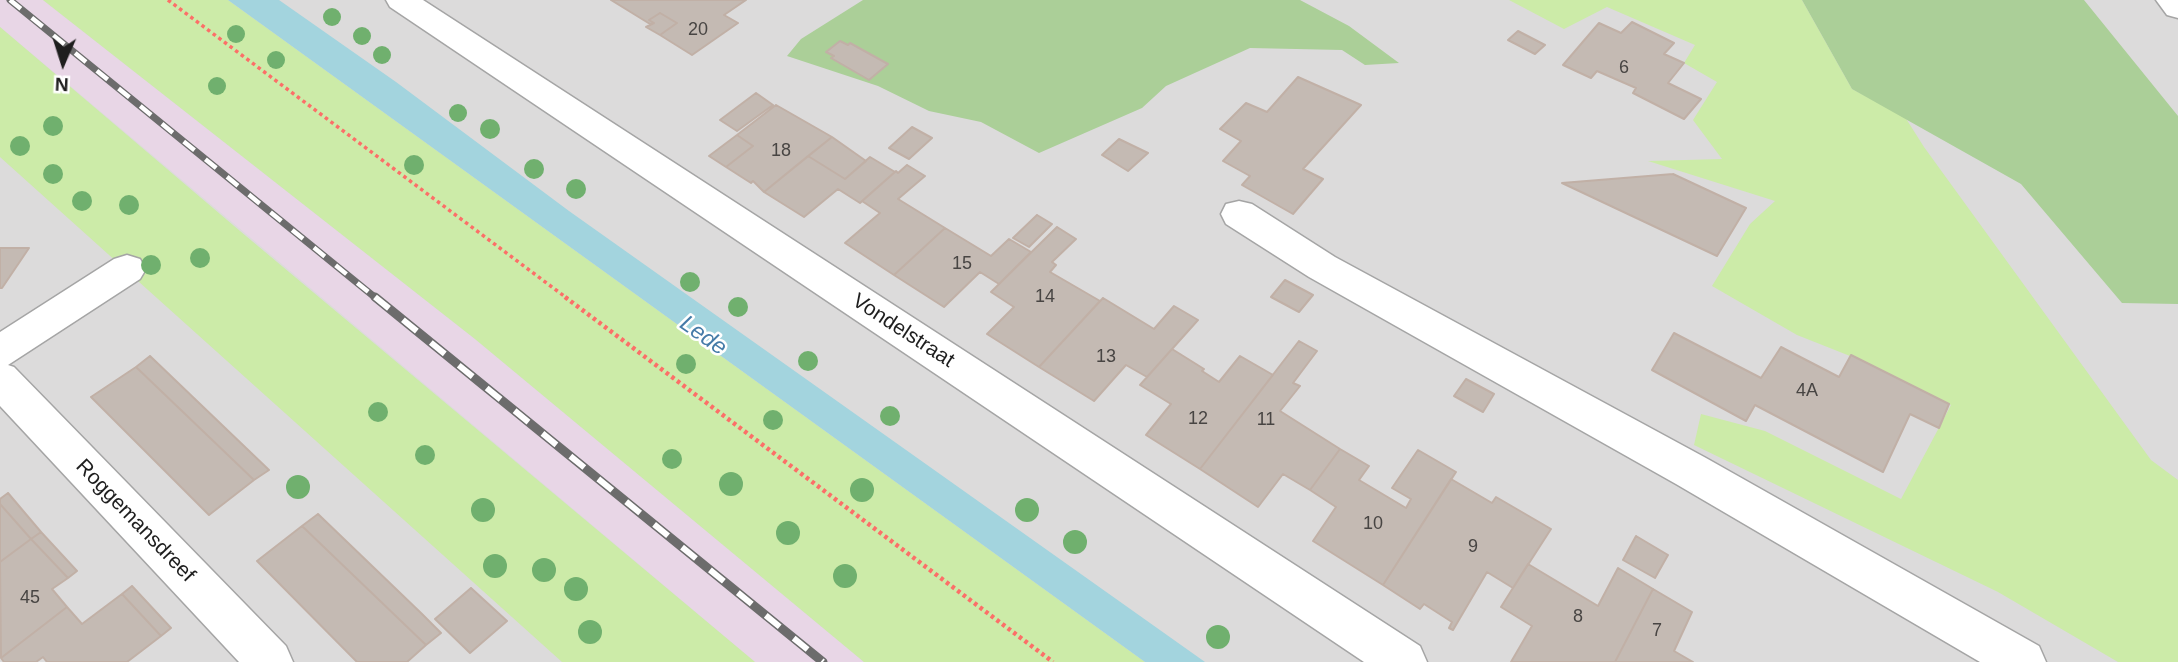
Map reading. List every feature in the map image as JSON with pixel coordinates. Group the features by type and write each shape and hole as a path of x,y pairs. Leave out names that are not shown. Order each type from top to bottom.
{"street":[{"name":"Vondelstraat","path":"401,0 1404,662"},
{"path":"2171,0 2178,8"},
{"path":"1239,214 1322,267 1691,471 2023,662"},
{"path":"0,352 127,269"},
{"name":"Roggemansdreef","path":"0,379 271,662"}],"path":[{"path":"169,0 1053,662"}],"shaded area":[{"path":"0,0 2178,0 2178,662 0,662"},
{"path":"0,0 43,0 475,339 864,662 755,662 0,27"}],"green space":[{"path":"43,0 228,0 1145,662 864,662 475,339"},
{"path":"863,0 1300,0 1349,26 1399,63 1365,65 1342,50 1250,48 1166,86 1142,108 1039,153 981,122 929,111 878,86 787,56 801,39"},
{"path":"1509,0 1802,0 1852,89 1905,117 2151,460 2178,480 2178,662 2118,662 1998,592 1694,445 1701,414 1765,431 1901,499 1951,405 1850,356 1797,335 1712,286 1750,224 1775,201 1648,161 1722,159 1693,120 1717,82 1684,63 1695,45 1607,7 1564,29"},
{"path":"1802,0 2084,0 2178,116 2178,304 2122,303 2021,184 1852,89"},
{"path":"0,27 755,662 562,662 0,157"}],"water":[{"name":"Lede","path":"228,0 279,0 396,82 569,211 1205,662 1145,662"}],"building":[{"path":"611,0 746,0 724,15 738,23 692,55 660,35 677,23 660,13 649,20 654,23 650,24"},
{"path":"660,13 677,23 660,35 646,27 654,23 649,20"},
{"path":"1632,22 1674,43 1664,54 1684,63 1668,83 1701,99 1684,119 1633,93 1636,88 1597,71 1591,78 1563,65 1599,23 1621,33"},
{"path":"1518,31 1545,45 1535,54 1508,40"},
{"path":"840,41 848,45 850,43 888,64 869,80 831,58 834,56 826,52"},
{"path":"1298,77 1361,105 1303,169 1323,179 1293,214 1242,185 1250,176 1223,161 1241,141 1220,129 1246,103 1267,112"},
{"path":"756,93 773,105 737,131 720,120"},
{"path":"776,105 832,137 764,192 753,181 751,183 726,167 753,146 737,135"},
{"path":"912,127 932,138 909,159 889,148"},
{"path":"737,135 753,146 726,167 709,156"},
{"path":"832,137 866,161 845,179 808,156"},
{"path":"1119,139 1148,153 1128,171 1102,155"},
{"path":"808,156 845,179 870,157 895,172 860,203 838,189 804,217 764,192"},
{"path":"907,165 925,176 898,199 945,228 894,275 845,243 880,213 862,201 896,171 898,173"},
{"path":"1673,174 1746,208 1717,256 1562,183"},
{"path":"1037,215 1052,224 1029,247 1013,238"},
{"path":"1057,227 1076,239 1052,262 1056,265 1050,272 1100,301 1039,367 987,334 1014,307 991,292"},
{"path":"945,228 991,256 1009,239 1031,252 999,284 980,272 944,307 894,275"},
{"path":"0,248 29,248 2,288 0,288"},
{"path":"1285,280 1313,295 1299,312 1271,297"},
{"path":"1103,298 1154,329 1174,306 1198,320 1147,377 1126,365 1094,401 1039,367"},
{"path":"1674,333 1761,378 1781,347 1839,377 1851,355 1949,404 1939,428 1910,414 1883,472 1755,405 1746,421 1652,370"},
{"path":"1299,341 1317,351 1293,383 1300,386 1280,411 1340,449 1310,490 1283,474 1258,507 1200,469"},
{"path":"1172,349 1219,382 1240,356 1273,375 1200,469 1146,435 1171,404 1140,385"},
{"path":"150,356 269,470 254,480 136,367"},
{"path":"136,367 254,480 209,515 91,397"},
{"path":"1466,379 1494,394 1483,412 1454,396"},
{"path":"1340,449 1369,466 1359,480 1406,508 1411,499 1392,488 1418,450 1456,472 1383,585 1313,541 1336,507 1310,490"},
{"path":"1451,479 1492,503 1496,497 1551,529 1513,588 1487,572 1453,630 1449,628 1452,622 1424,604 1420,609 1383,585"},
{"path":"8,493 41,532 31,539 0,504 0,499"},
{"path":"0,504 31,539 0,562"},
{"path":"318,514 441,633 426,645 302,526"},
{"path":"302,526 426,645 407,662 357,662 257,561"},
{"path":"41,532 77,571 68,578 31,539"},
{"path":"1636,536 1668,555 1655,578 1623,560"},
{"path":"31,539 68,578 52,589 67,607 1,658 0,562"},
{"path":"1528,564 1598,606 1618,568 1653,589 1615,662 1511,662 1532,626 1501,607"},
{"path":"132,586 171,628 161,636 122,594"},
{"path":"471,588 507,621 470,653 435,619"},
{"path":"1653,589 1692,612 1674,651 1693,662 1615,662"},
{"path":"122,594 161,636 127,662 47,662 43,657 36,662 4,662 1,658 67,607 82,624"}],"railway":[{"path":"10,0 377,299"},
{"path":"375,297 823,662"}]}
